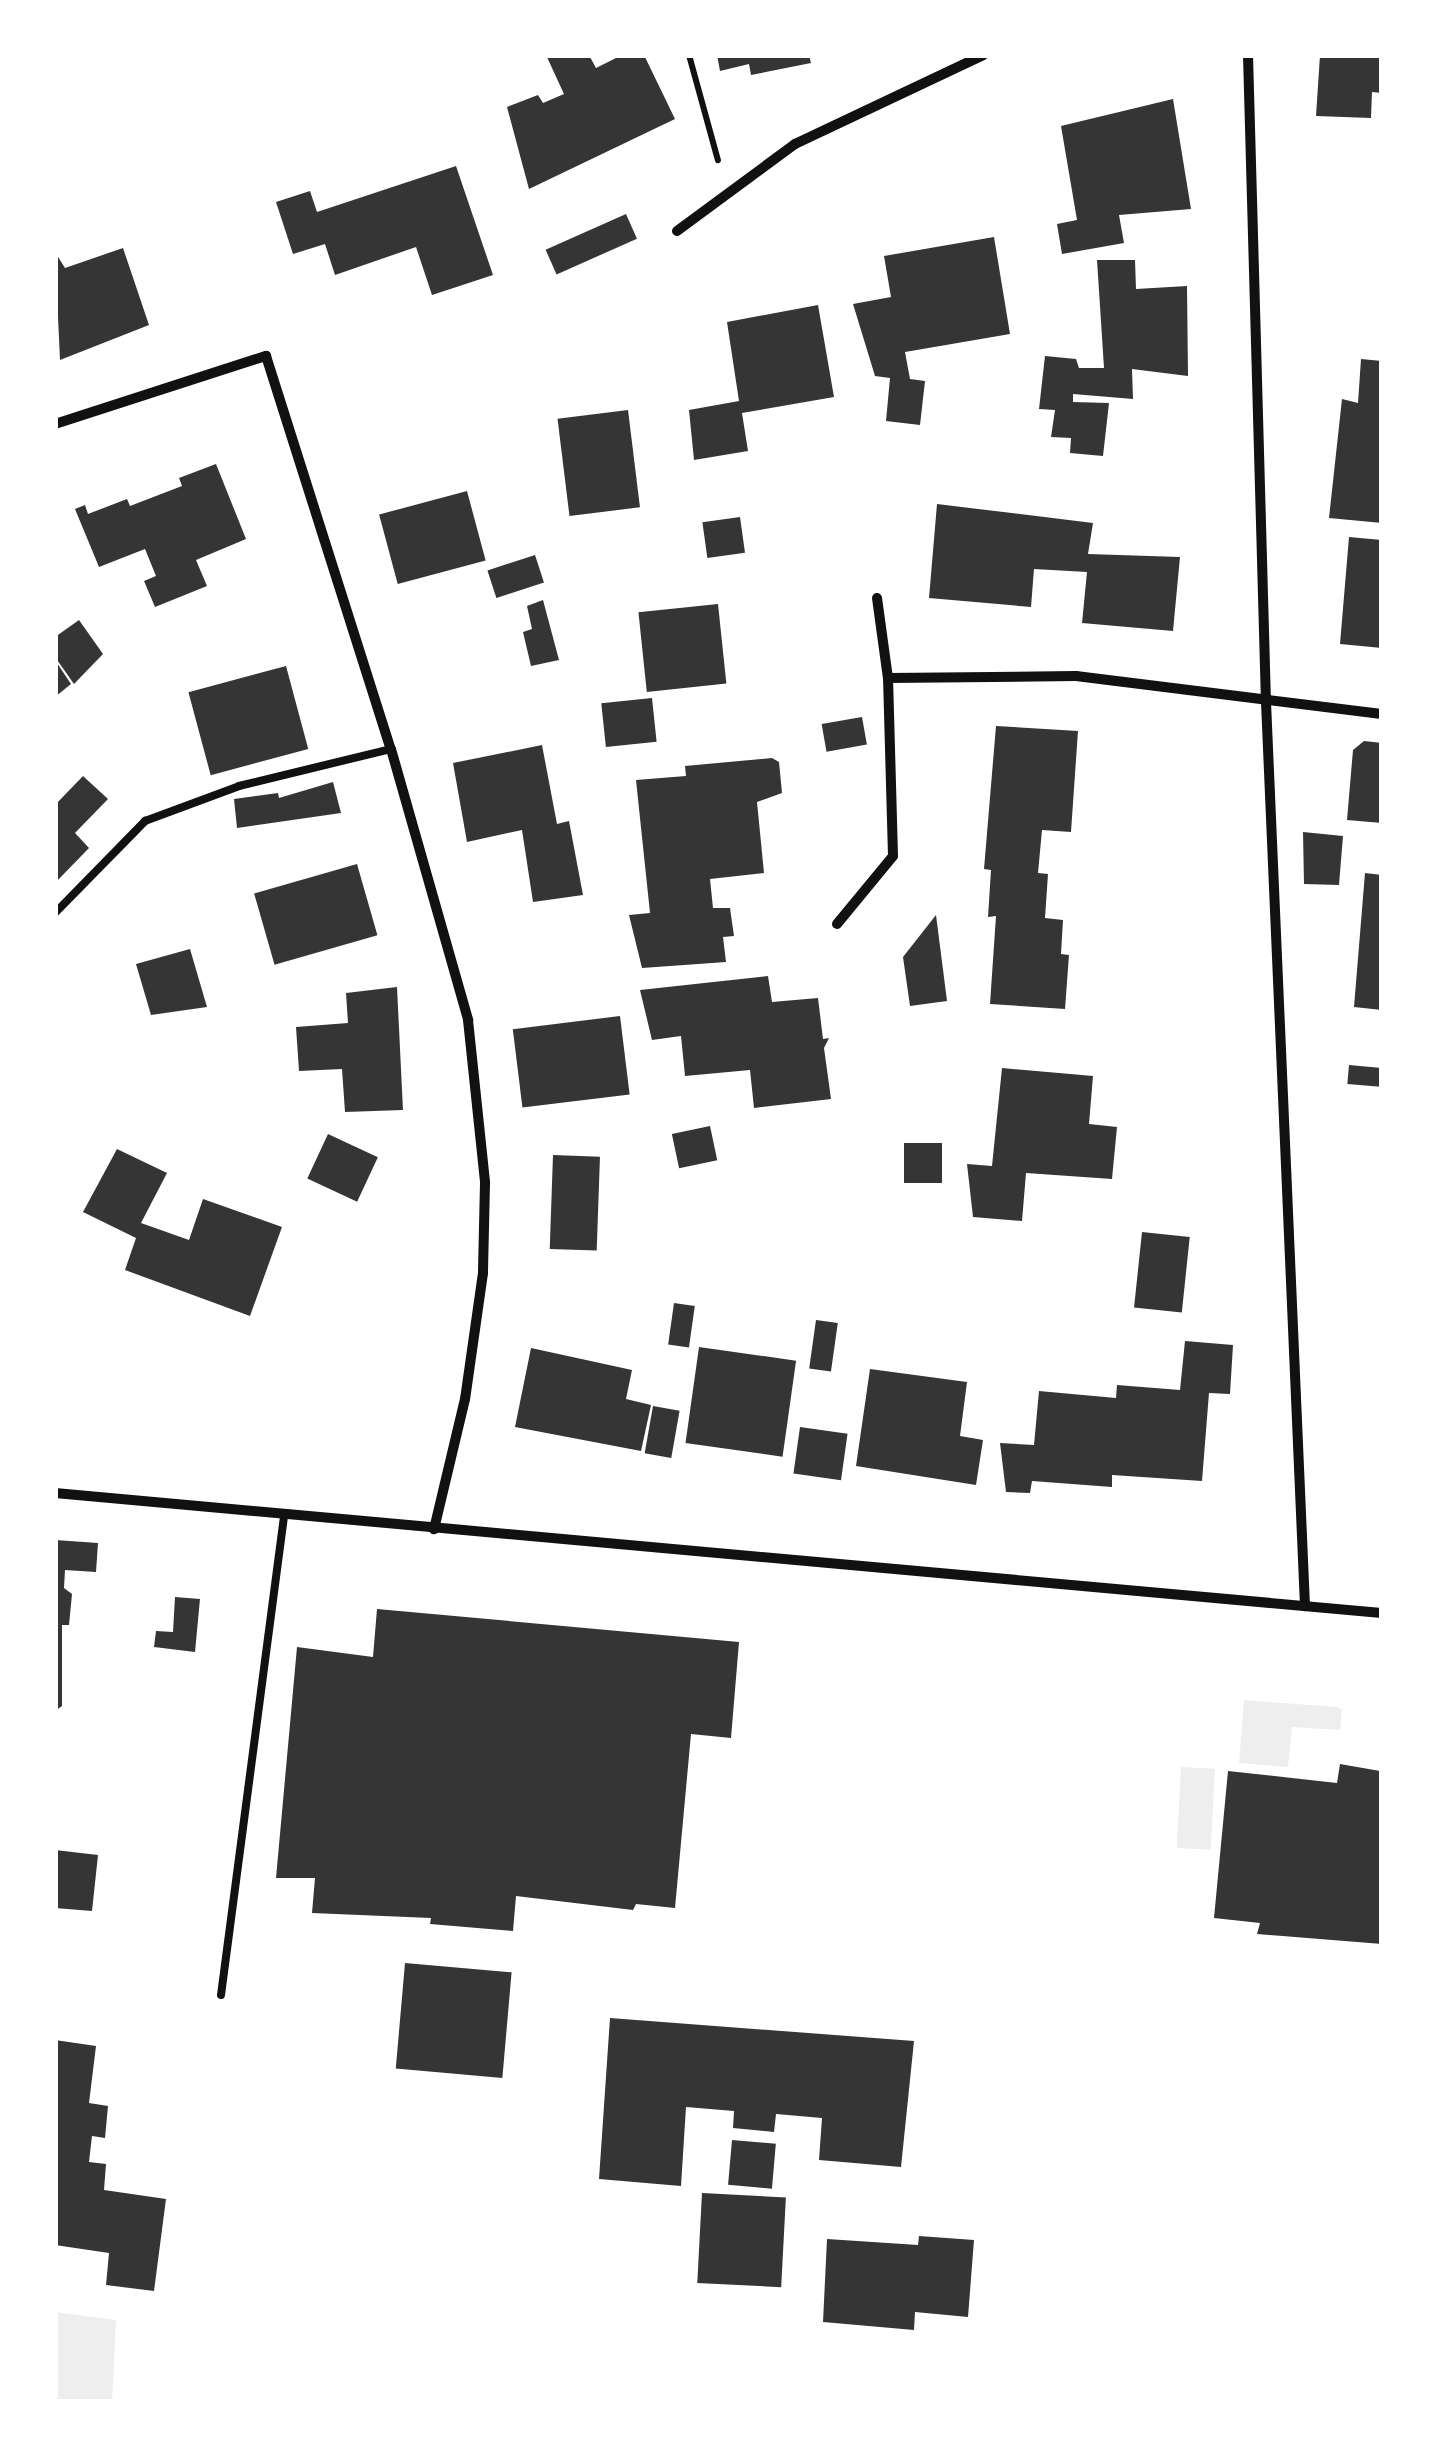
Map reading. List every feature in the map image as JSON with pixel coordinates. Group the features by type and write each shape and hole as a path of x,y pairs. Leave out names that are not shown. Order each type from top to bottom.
{"street":[{"path":"677,231 795,144 982,55"},
{"path":"1248,55 1266,702 1305,1606"},
{"path":"55,424 266,356 391,749 468,1020 484,1183 481,1291 465,1400 434,1530"},
{"path":"837,924 893,856 888,678 877,598"},
{"path":"888,678 1076,676 1382,714"},
{"path":"55,1493 1382,1613"}],"lane":[{"path":"55,912 144,821 239,786 391,749"},
{"path":"221,1995 284,1514"}],"path":[{"path":"689,55 727,194"}],"shaded area":[{"path":"1244,1700 1336,1707 1342,1709 1340,1730 1292,1727 1288,1767 1239,1763"},
{"path":"1181,1767 1215,1769 1211,1850 1177,1848"},
{"path":"55,2312 116,2320 112,2402 55,2402"}],"building":[{"path":"546,55 589,55 596,68 622,55 644,55 675,119 529,189 507,107 538,95 543,103 564,94"},
{"path":"717,55 809,55 811,63 751,75 749,64 720,71"},
{"path":"1320,55 1382,55 1382,93 1372,92 1371,118 1316,116"},
{"path":"1173,99 1191,209 1119,215 1124,243 1062,254 1057,224 1077,220 1061,126"},
{"path":"456,166 493,275 432,295 416,247 335,275 325,244 293,254 276,202 310,191 317,212"},
{"path":"626,214 637,239 557,274 546,250"},
{"path":"994,237 1010,334 905,352 910,379 925,381 920,425 886,421 890,378 875,376 853,304 891,297 884,256"},
{"path":"123,248 149,325 60,360 55,252 65,268"},
{"path":"1097,260 1135,260 1136,289 1187,286 1188,376 1132,369 1133,399 1073,394 1073,402 1109,403 1103,456 1070,453 1071,438 1051,437 1055,410 1039,409 1045,356 1076,359 1079,368 1104,368"},
{"path":"818,305 834,397 742,413 748,451 694,460 689,410 739,401 727,322"},
{"path":"1361,359 1382,361 1382,523 1329,518 1342,399 1358,403"},
{"path":"628,410 640,507 569,516 558,419"},
{"path":"216,464 246,539 196,560 207,586 155,607 144,581 156,576 145,549 99,567 75,509 85,505 88,514 127,499 130,506 182,486 179,478"},
{"path":"467,491 486,561 398,584 379,515"},
{"path":"937,504 1093,523 1088,554 1180,557 1173,631 1082,623 1087,572 1034,569 1031,607 929,598"},
{"path":"740,517 745,553 707,558 702,522"},
{"path":"1349,537 1382,540 1382,648 1340,644"},
{"path":"535,555 544,583 496,598 487,570"},
{"path":"543,600 559,660 531,666 523,632 532,629 527,606"},
{"path":"718,604 726,684 647,692 638,612"},
{"path":"79,620 103,654 74,684 55,657 55,637"},
{"path":"55,660 71,684 55,697"},
{"path":"286,666 308,749 211,775 188,692"},
{"path":"652,698 657,742 606,747 601,703"},
{"path":"862,717 867,745 826,752 822,724"},
{"path":"996,726 1078,731 1071,832 1042,830 1038,873 1048,874 1045,918 1063,920 1061,954 1069,955 1065,1009 990,1004 996,916 988,917 991,870 984,869"},
{"path":"1364,741 1382,743 1382,823 1347,820 1353,750"},
{"path":"542,745 557,824 569,821 583,895 533,902 522,830 467,842 453,763"},
{"path":"772,758 779,762 782,793 757,802 764,873 710,879 713,908 730,908 734,936 723,937 726,962 642,968 629,915 650,913 636,780 686,776 685,766"},
{"path":"83,776 108,799 75,833 89,848 55,883 55,805"},
{"path":"333,782 341,813 237,828 234,799 278,793 279,798"},
{"path":"1303,832 1343,836 1339,885 1304,884"},
{"path":"357,864 377,935 275,965 254,893"},
{"path":"1365,873 1382,875 1382,1010 1354,1007"},
{"path":"936,915 947,1001 910,1006 903,957"},
{"path":"190,949 207,1007 151,1015 136,964"},
{"path":"768,976 772,1002 818,998 823,1039 829,1038 824,1048 831,1099 754,1108 750,1070 685,1076 681,1036 652,1040 640,990"},
{"path":"397,987 403,1110 345,1112 342,1069 299,1071 296,1027 348,1023 346,993"},
{"path":"620,1016 630,1094 522,1108 513,1029"},
{"path":"1349,1065 1382,1068 1380,1087 1347,1084"},
{"path":"1002,1068 1093,1076 1089,1124 1117,1127 1112,1179 1026,1173 1022,1221 973,1217 967,1164 992,1166"},
{"path":"710,1126 717,1160 679,1168 672,1134"},
{"path":"328,1134 378,1157 357,1202 307,1178"},
{"path":"904,1143 942,1143 942,1183 904,1183"},
{"path":"117,1149 167,1173 141,1223 189,1240 203,1199 282,1227 250,1316 125,1270 136,1238 83,1212"},
{"path":"553,1155 600,1157 597,1251 550,1249"},
{"path":"1142,1232 1190,1237 1182,1313 1134,1308"},
{"path":"674,1303 695,1306 689,1348 668,1345"},
{"path":"816,1320 838,1323 831,1372 809,1369"},
{"path":"1185,1341 1233,1345 1230,1394 1209,1393 1202,1481 1112,1475 1112,1487 1032,1481 1030,1493 1006,1492 1000,1443 1034,1445 1039,1391 1116,1398 1117,1385 1180,1390"},
{"path":"699,1347 796,1361 783,1457 686,1443"},
{"path":"531,1348 632,1370 626,1399 651,1405 641,1451 515,1427"},
{"path":"870,1369 967,1382 960,1436 983,1440 976,1485 856,1466"},
{"path":"653,1406 680,1411 671,1458 645,1453"},
{"path":"800,1427 848,1434 841,1480 793,1474"},
{"path":"55,1540 98,1543 96,1572 65,1570 64,1588 72,1594 69,1625 62,1625 62,1706 55,1711"},
{"path":"175,1597 200,1599 195,1652 154,1647 156,1631 173,1632"},
{"path":"377,1609 739,1642 731,1738 691,1734 675,1908 636,1904 633,1910 516,1896 513,1931 430,1924 431,1918 312,1913 315,1878 276,1878 297,1647 373,1657"},
{"path":"1340,1764 1380,1771 1382,1778 1382,1944 1257,1934 1260,1923 1214,1918 1228,1771 1337,1783"},
{"path":"55,1850 98,1855 92,1911 55,1908"},
{"path":"405,1963 512,1972 502,2078 396,2069"},
{"path":"610,2018 914,2041 901,2167 819,2160 822,2118 776,2114 774,2132 733,2128 734,2111 686,2107 681,2186 599,2179"},
{"path":"55,2040 96,2046 89,2103 108,2106 105,2138 92,2136 89,2162 106,2164 104,2190 166,2199 154,2291 106,2285 109,2253 55,2245"},
{"path":"732,2140 776,2144 772,2189 728,2185"},
{"path":"702,2193 786,2197 781,2287 697,2283"},
{"path":"919,2236 974,2240 968,2317 915,2312 914,2330 823,2322 827,2239 918,2245"}]}
